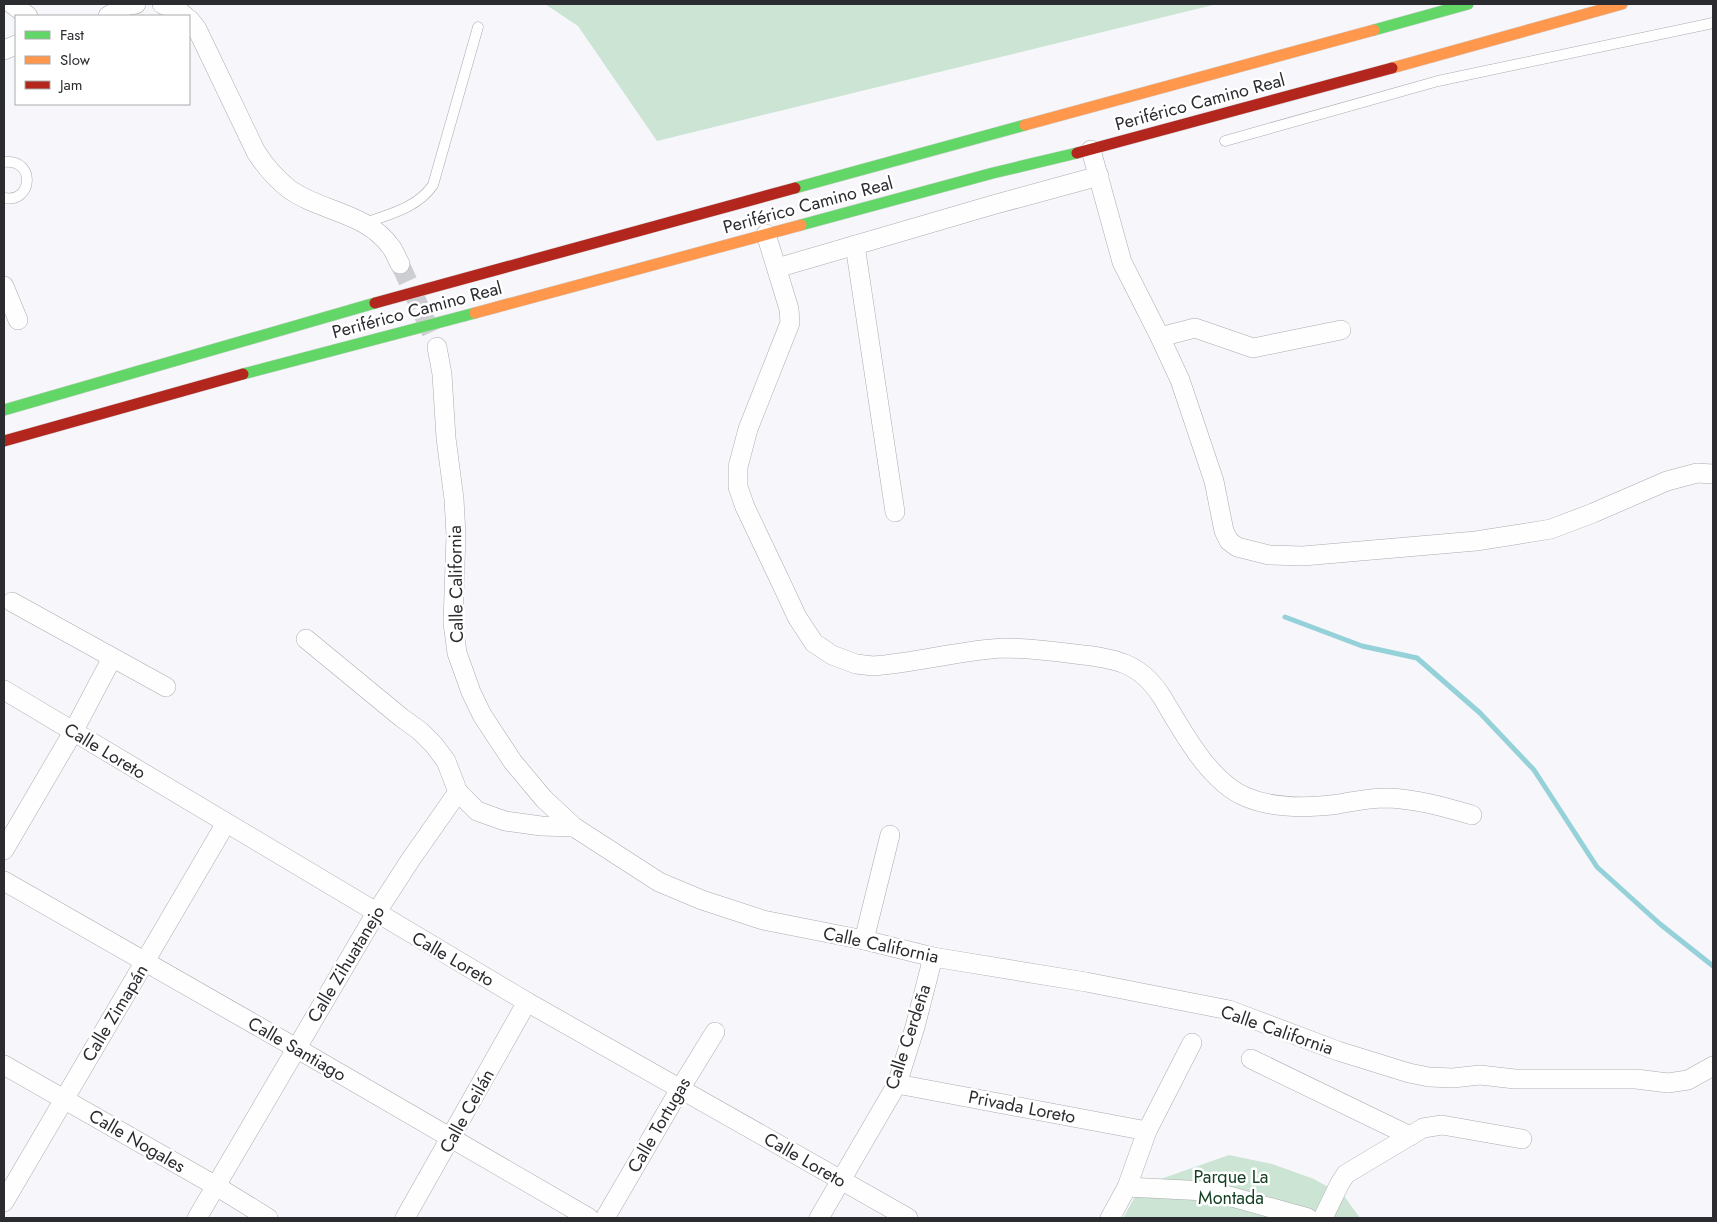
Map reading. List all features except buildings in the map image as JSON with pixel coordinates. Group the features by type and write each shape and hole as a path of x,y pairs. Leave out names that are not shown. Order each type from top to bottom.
{"highway":[{"name":"Periférico Camino Real","path":"4,410 417,290 1468,4"},
{"name":"Periférico Camino Real","path":"4,441 270,366 497,307 993,173 1091,150 1622,4"}],"street":[{"path":"12,4 27,15"},
{"path":"110,15 130,4"},
{"path":"162,4 184,15"},
{"path":"190,20 197,29 256,152 265,166 290,190 365,223 392,247 400,264"},
{"path":"1091,150 1122,262 1180,380 1214,481 1224,531 1229,541 1237,547 1269,555 1303,556 1514,536 1551,528 1593,513 1667,482 1697,473 1713,474"},
{"path":"993,173 996,204"},
{"path":"776,268 1099,176"},
{"path":"766,234 789,309 790,323 748,428 738,467 738,487 745,507 797,617 814,643 832,655 856,664 873,666 1003,648 1037,649 1104,657 1125,663 1140,671 1154,684 1196,751 1221,780 1244,796 1277,805 1307,807 1339,804 1364,798 1388,798 1426,802 1472,815"},
{"path":"855,245 895,512"},
{"path":"4,286 18,320"},
{"path":"1160,337 1196,328 1253,348 1341,330"},
{"name":"Calle California","path":"438,347 456,534 453,623 462,672 482,715 513,762 544,798 574,827 660,882 702,900 763,920 864,940 933,957 1086,982 1229,1010 1338,1051 1409,1073 1429,1077 1487,1076 1515,1079 1636,1079 1668,1083 1688,1080 1713,1066"},
{"path":"12,602 166,687"},
{"path":"306,639 425,735 446,761 458,792 477,811 505,821 541,826 574,827"},
{"path":"4,850 73,732 112,658"},
{"name":"Calle Loreto","path":"4,690 528,1002 908,1218"},
{"name":"Calle Zihuatanejo","path":"197,1218 376,913 458,792"},
{"name":"Calle Zimapán","path":"4,1202 226,823"},
{"path":"864,940 890,836"},
{"name":"Calle Santiago","path":"4,881 589,1218"},
{"name":"Calle Cerdeña","path":"819,1218 897,1084 915,1027 933,957"},
{"name":"Calle Ceilán","path":"406,1218 528,1002"},
{"name":"Calle Tortugas","path":"605,1218 715,1032"},
{"path":"1110,1218 1126,1187 1147,1131 1192,1043"},
{"path":"1252,1059 1410,1136"},
{"name":"Calle Nogales","path":"4,1065 216,1186 268,1218"},
{"name":"Privada Loreto","path":"897,1084 1147,1131"},
{"path":"1323,1218 1346,1174 1423,1128 1442,1124 1522,1139"},
{"path":"1126,1187 1225,1195 1308,1218"}],"lane":[{"path":"1225,141 1438,81 1713,22"},
{"path":"365,223 412,206 425,196 433,185 478,27"},
{"path":"4,162 18,164 23,168 27,182 25,189 20,195 14,198 4,198"}],"green space":[{"path":"545,4 1217,4 657,141 578,26"},
{"name":"Parque La Montada","path":"1229,1155 1272,1164 1314,1179 1344,1196 1360,1218 1123,1218 1141,1186"}],"waterway":[{"path":"1285,617 1362,646 1417,658 1480,713 1534,770 1597,867 1660,924 1713,966"}],"tunnel":[{"path":"400,264 432,334"}],"traffic: fast":[{"path":"1374,30 1468,4"},
{"path":"795,188 1025,125"},
{"path":"801,225 993,173 1077,153"},
{"path":"4,410 375,303"},
{"path":"243,374 475,313"}],"traffic: slow":[{"path":"1392,68 1622,4"},
{"path":"1025,125 1374,30"},
{"path":"475,313 801,225"}],"traffic: jam":[{"path":"1077,153 1392,68"},
{"path":"375,303 795,188"},
{"path":"4,441 243,374"}]}
